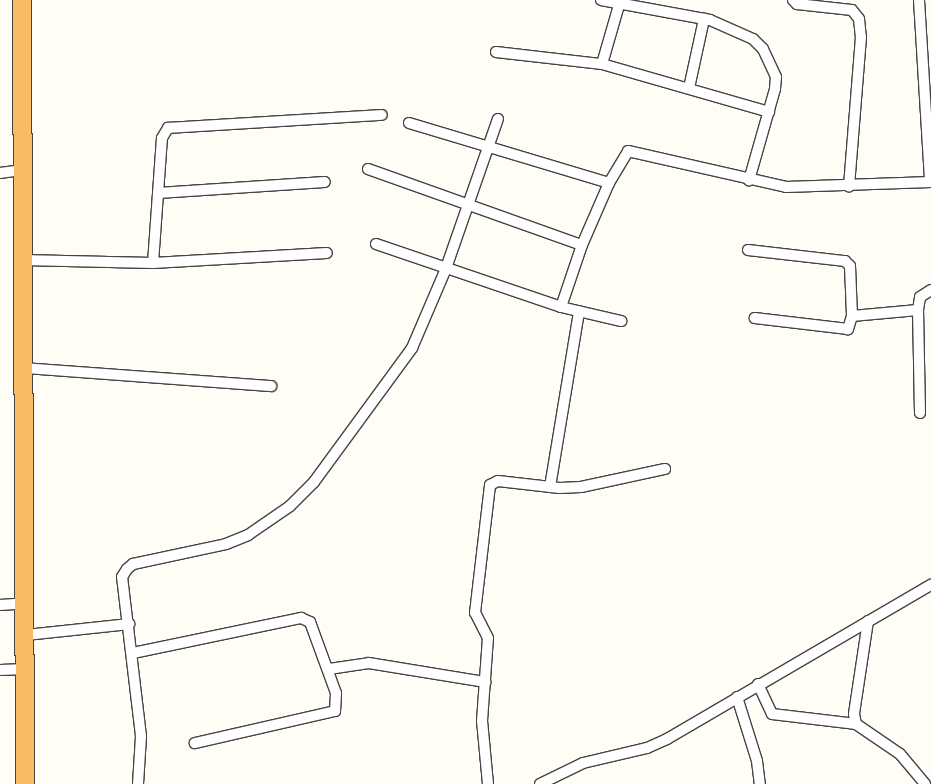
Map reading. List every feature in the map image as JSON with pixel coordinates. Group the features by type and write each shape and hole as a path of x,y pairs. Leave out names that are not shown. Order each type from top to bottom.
{"highway":[{"path":"22,0 21,170 26,602 25,784"}],"street":[{"path":"600,0 619,5 704,18 753,39 763,49 776,76 749,180"},
{"path":"793,0 798,4 852,10 859,19 861,36 849,187"},
{"path":"561,307 582,245 609,183 624,155 633,150 749,180 786,187 849,187 931,182 920,0"},
{"path":"602,64 619,5"},
{"path":"689,88 704,18"},
{"path":"496,52 602,64 768,112"},
{"path":"153,263 162,138 168,128 175,126 382,115"},
{"path":"138,784 141,736 133,653 122,577 133,564 226,544 248,535 290,506 314,482 412,348 447,266 498,119"},
{"path":"409,123 490,145 609,183"},
{"path":"368,169 582,245"},
{"path":"0,173 21,170"},
{"path":"158,193 325,182"},
{"path":"376,244 447,266 561,307 621,321"},
{"path":"748,250 848,263 852,316 851,327 845,329 755,318"},
{"path":"22,260 153,263 327,253"},
{"path":"920,414 918,310 920,297 931,290"},
{"path":"852,316 918,310"},
{"path":"550,487 579,311"},
{"path":"24,368 271,386"},
{"path":"488,784 483,743 488,638 476,613 488,489 493,481 550,487 581,487 665,469"},
{"path":"540,784 583,764 648,748 931,585"},
{"path":"0,605 26,602"},
{"path":"133,653 306,619 314,629 336,693 335,711 195,743"},
{"path":"856,724 854,714 868,621"},
{"path":"26,635 129,624"},
{"path":"329,669 369,663 485,682"},
{"path":"0,670 26,669"},
{"path":"758,684 772,714 856,724 900,754 925,784"},
{"path":"737,697 757,761 760,784"}]}
